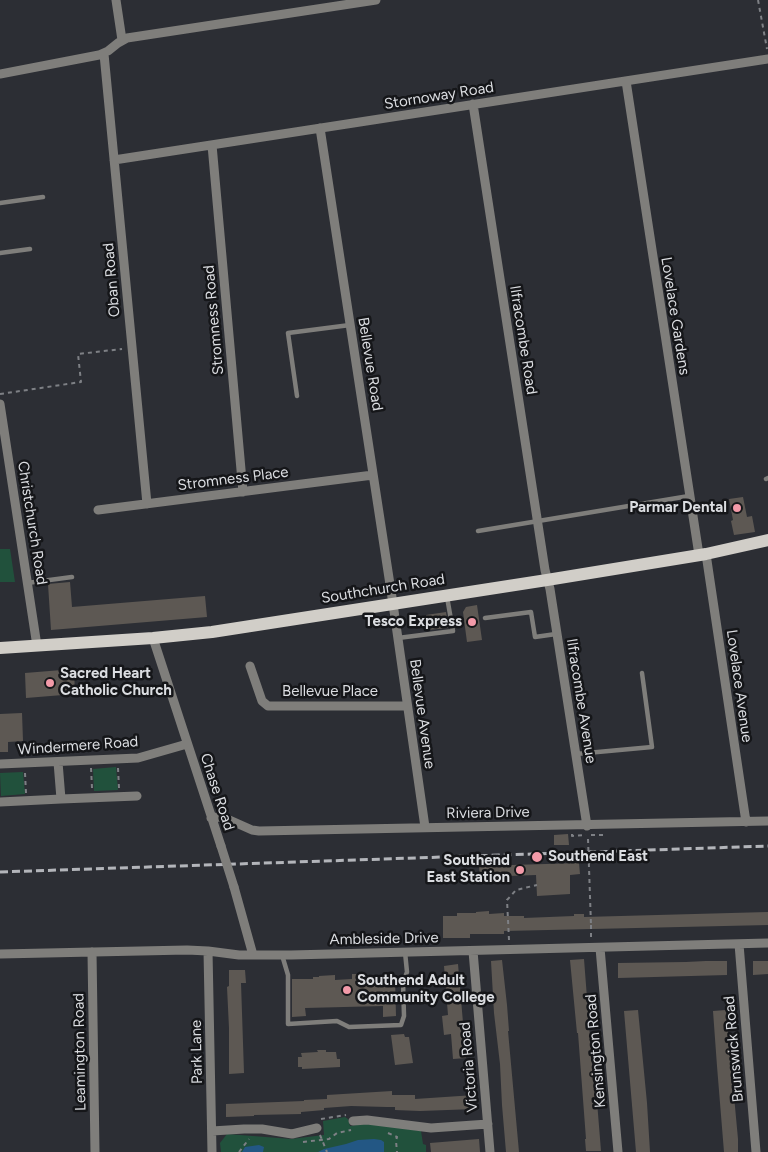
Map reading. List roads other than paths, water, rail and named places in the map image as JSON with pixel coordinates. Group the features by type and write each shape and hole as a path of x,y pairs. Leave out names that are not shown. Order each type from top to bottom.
{"main road":[{"name":"Southchurch Road","path":"0,648 153,638 212,632 547,580 702,554 768,540"}],"street":[{"path":"116,0 122,40"},
{"path":"0,74 99,56 122,40 376,0"},
{"name":"Oban Road","path":"104,54 147,504"},
{"name":"Stornoway Road","path":"114,160 626,81 768,55"},
{"name":"Lovelace Gardens","path":"626,81 689,496 702,554"},
{"name":"Ilfracombe Road","path":"473,104 547,580"},
{"name":"Bellevue Road","path":"320,128 393,604"},
{"name":"Stromness Road","path":"212,145 243,492"},
{"name":"Christchurch Road","path":"0,404 37,646"},
{"name":"Stromness Place","path":"98,510 372,475"},
{"name":"Lovelace Avenue","path":"702,554 746,822"},
{"name":"Ilfracombe Avenue","path":"547,580 587,826"},
{"name":"Bellevue Avenue","path":"393,604 425,828"},
{"name":"Chase Road","path":"153,638 234,887 253,955"},
{"name":"Bellevue Place","path":"250,666 262,701 268,706 407,706"},
{"name":"Windermere Road","path":"0,764 138,758 187,744"},
{"path":"58,762 60,799"},
{"path":"0,802 137,796"},
{"name":"Riviera Drive","path":"211,818 225,818 259,832 768,821"},
{"name":"Ambleside Drive","path":"0,954 187,950 253,955 768,943"},
{"name":"Brunswick Road","path":"739,944 756,1152"},
{"name":"Kensington Road","path":"596,948 618,1152"},
{"name":"Park Lane","path":"208,951 212,1152"},
{"name":"Victoria Road","path":"473,951 490,1152"},
{"name":"Leamington Road","path":"92,952 95,1152"},
{"path":"353,1126 367,1120 431,1128 488,1124"},
{"path":"212,1131 262,1129 292,1134 317,1128"}],"lane":[{"path":"0,203 43,197"},
{"path":"0,253 30,248"},
{"path":"298,396 288,334 350,325"},
{"path":"478,530 689,496"},
{"path":"27,582 72,577"},
{"path":"397,638 453,631 447,596"},
{"path":"485,618 531,612 535,637 556,634"},
{"path":"575,754 652,747 642,673"},
{"path":"282,954 288,975 288,1024 337,1021 349,1027 401,1025 404,1016 403,982 406,972 405,952"}],"water":[{"path":"374,1139 384,1142 384,1152 318,1152 358,1140"},
{"path":"259,1145 264,1147 263,1152 242,1152 245,1147"}],"railway":[{"path":"0,872 768,846"}],"place":[{"name":"Parmar Dental","path":"737,508"},
{"name":"Tesco Express","path":"472,622"},
{"name":"Sacred Heart Catholic Church","path":"50,683"},
{"name":"Southend East","path":"537,857"},
{"name":"Southend East Station","path":"520,870"},
{"name":"Southend Adult Community College","path":"347,990"}]}
